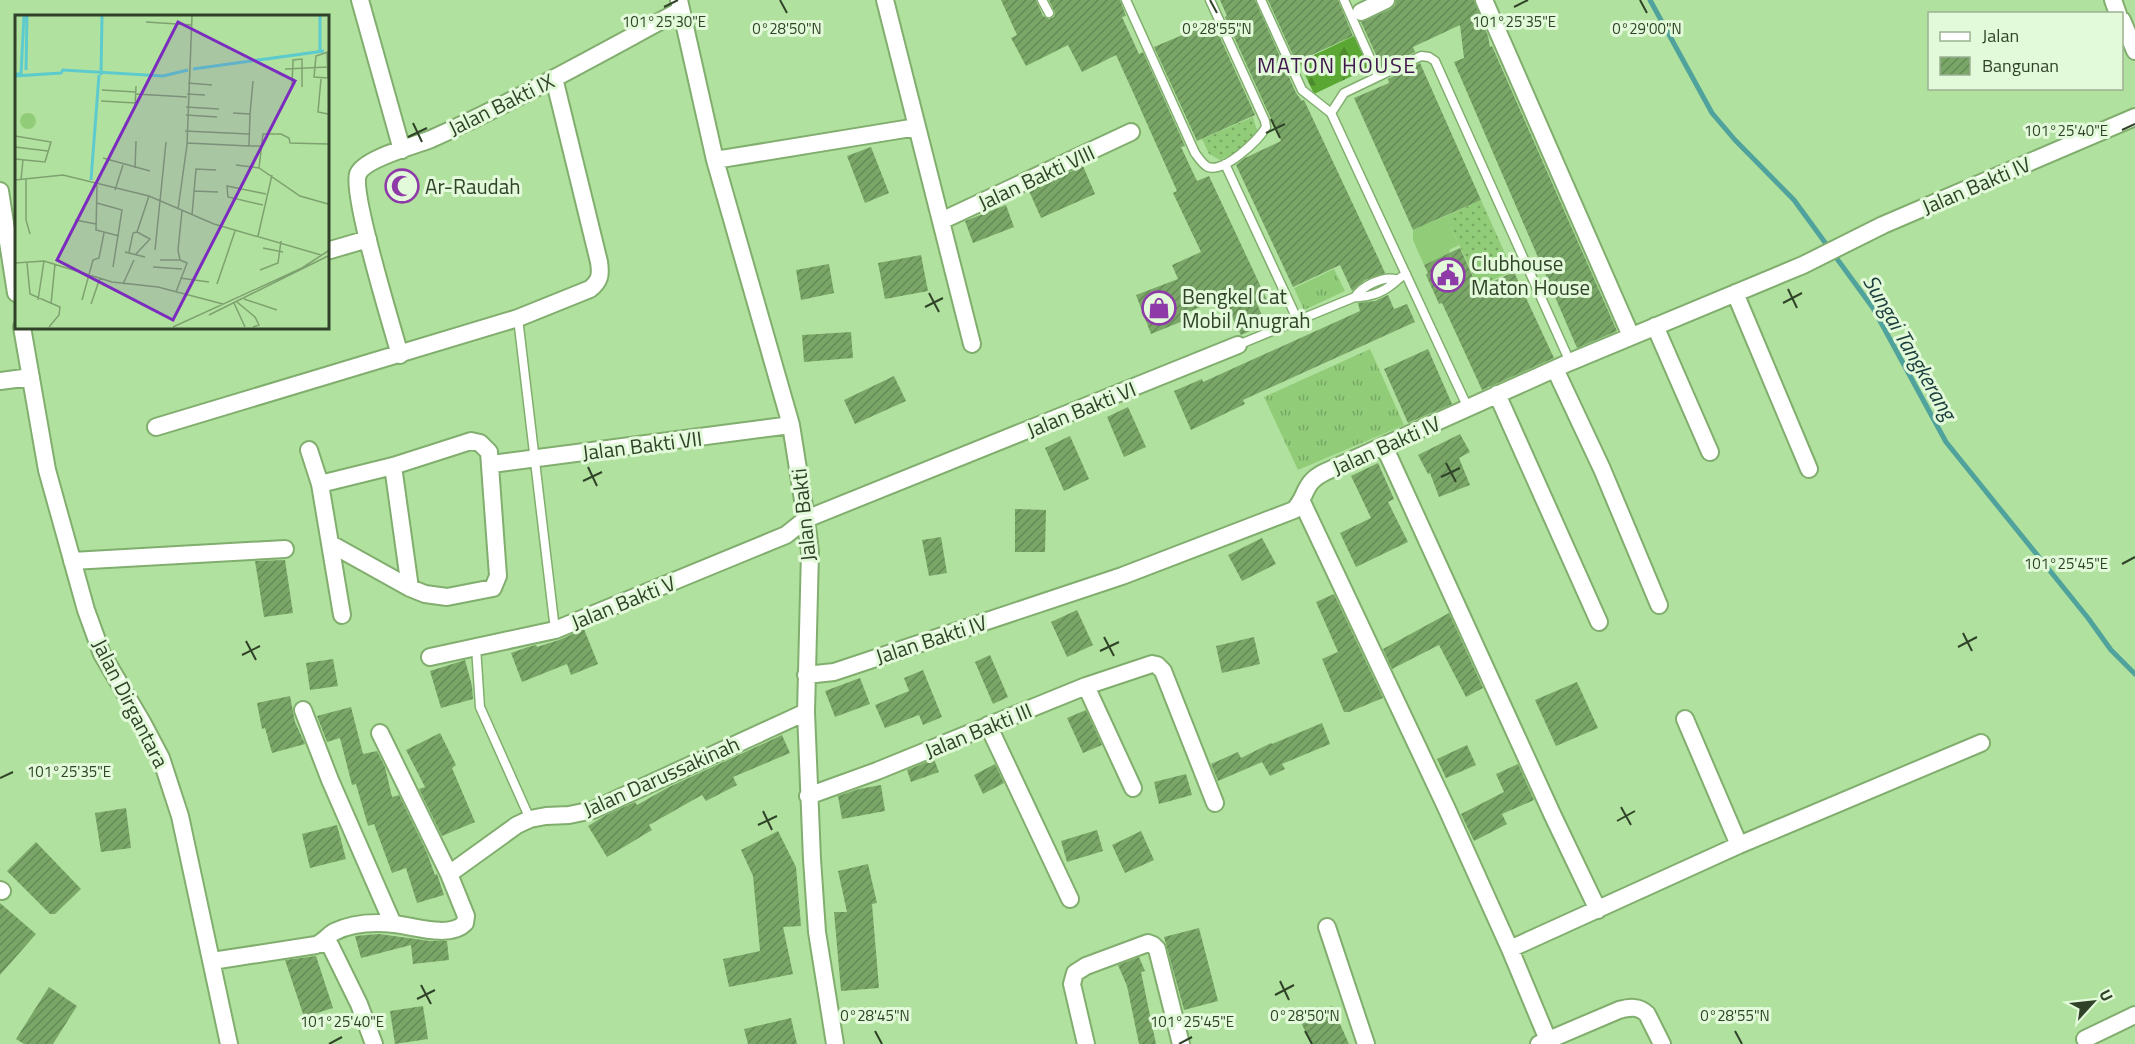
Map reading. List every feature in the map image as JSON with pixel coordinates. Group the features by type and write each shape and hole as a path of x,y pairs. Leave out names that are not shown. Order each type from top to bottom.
{"street":[{"path":"360,0 402,150"},
{"path":"885,0 972,344"},
{"path":"1361,12 1386,0"},
{"path":"1484,0 1631,336"},
{"name":"Jalan Bakti IX","path":"400,355 368,239 357,188 358,175 364,166 431,139 554,78 680,5"},
{"name":"Jalan Bakti","path":"680,5 715,160 791,425 806,519 810,552 806,675 808,796 817,932 835,1044"},
{"path":"2123,24 2135,51"},
{"path":"156,427 518,318 590,289 597,284 600,276 599,262 554,78"},
{"name":"Jalan Bakti IV","path":"806,675 834,672 1122,576 1293,510 1302,502 1304,490 1317,476 1563,365 1803,265 1883,225 2135,117"},
{"path":"715,160 916,127"},
{"name":"Jalan Bakti VIII","path":"941,222 1131,132"},
{"path":"0,191 15,286"},
{"path":"328,251 368,239"},
{"path":"0,293 15,292"},
{"path":"1735,293 1809,469"},
{"path":"1655,326 1710,452"},
{"name":"Jalan Dirgantara","path":"22,328 47,470 86,610 102,654 161,758 173,790 229,1044"},
{"name":"Jalan Bakti VI","path":"806,519 1238,345"},
{"path":"1563,365 1602,469 1659,605"},
{"path":"0,381 31,377"},
{"path":"1497,394 1599,622"},
{"name":"Jalan Bakti VII","path":"492,464 791,425"},
{"path":"320,484 393,466 471,441 480,443 486,448 492,464 498,576 495,586 486,590 447,597 436,596 410,588 331,544"},
{"path":"1384,446 1552,816 1598,910"},
{"path":"309,450 320,484 342,615"},
{"path":"393,466 410,588"},
{"path":"1302,502 1510,949 1544,1042 1619,1010 1633,1008 1643,1010 1647,1014 1662,1044"},
{"name":"Jalan Bakti V","path":"430,657 555,630 786,535 806,519"},
{"path":"72,561 285,549"},
{"name":"Jalan Bakti III","path":"808,796 877,771 1146,664 1157,665 1163,671 1215,803"},
{"path":"1086,686 1133,788"},
{"path":"303,710 330,780 393,924"},
{"name":"Jalan Darussakinah","path":"448,874 517,825 530,819 593,810 806,712"},
{"path":"1685,719 1739,845"},
{"path":"988,725 1070,899"},
{"path":"322,943 334,932 351,925 393,924 436,931 455,930 463,926 466,920 465,911 448,874 380,733"},
{"path":"1510,949 1739,845 1981,742"},
{"path":"1327,927 1366,1044"},
{"path":"212,961 322,943 330,945 374,1044"},
{"path":"1086,1044 1072,984 1075,973 1086,966 1148,943 1157,949 1181,1044"},
{"path":"2085,1039 2135,1016"}],"lane":[{"path":"1042,0 1049,13"},
{"path":"1126,0 1195,153 1207,167 1211,168 1225,164 1245,153 1265,129 1265,122 1210,0"},
{"path":"1261,0 1302,90 1331,113 1468,408"},
{"path":"1344,0 1378,75"},
{"path":"1331,113 1344,93 1378,75 1421,56 1435,61 1563,365"},
{"path":"1225,164 1298,321"},
{"name":"Jalan Bakti VI","path":"1238,345 1355,297 1359,291 1373,284 1406,274"},
{"path":"518,318 555,630"},
{"path":"476,647 480,707 530,819"}],"green space":[{"path":"1354,36 1369,68 1314,94 1299,62"},
{"path":"1253,117 1257,131 1242,149 1220,160 1209,154 1202,139"},
{"path":"1481,200 1513,271 1470,290 1473,275 1446,216"},
{"path":"1446,216 1459,245 1449,250 1450,253 1424,265 1413,240 1413,230"},
{"path":"1334,269 1345,291 1304,310 1294,288"},
{"path":"1370,349 1404,425 1298,470 1264,397"}],"building":[{"path":"1001,0 1036,0 1043,16 1049,19 1054,17 1055,13 1049,0 1120,0 1126,16 1122,17 1139,54 1143,52 1185,146 1181,147 1197,181 1209,176 1267,300 1257,304 1266,324 1241,335 1222,297 1180,316 1183,321 1151,334 1136,295 1178,279 1172,265 1201,252 1173,193 1177,191 1132,90 1116,55 1082,72 1068,45 1026,66 1011,38 1017,35"},
{"path":"1220,0 1255,0 1296,93 1302,101 1304,100 1381,264 1385,273 1365,280 1352,291 1340,265 1293,287 1236,165 1245,158 1281,141 1225,17 1227,16"},
{"path":"1268,0 1338,0 1353,36 1296,62"},
{"path":"1396,0 1474,0 1490,47 1492,46 1617,331 1577,348 1454,62 1464,58 1460,25 1413,47 1415,52 1382,68 1361,22 1391,9"},
{"path":"1213,22 1255,115 1197,141 1154,47"},
{"path":"1420,63 1481,200 1413,230 1354,98 1389,83 1388,79"},
{"path":"871,147 889,193 865,203 847,156"},
{"path":"1083,166 1095,194 1041,218 1029,191"},
{"path":"1006,205 1014,227 973,243 965,221"},
{"path":"1460,248 1478,288 1514,272 1554,358 1482,390 1442,303 1439,304 1424,265"},
{"path":"921,255 928,291 885,299 878,263"},
{"path":"829,264 834,293 801,300 796,270"},
{"path":"1388,295 1394,309 1407,304 1415,322 1243,400 1245,404 1191,430 1174,391 1202,379 1203,382 1360,311 1358,303 1375,301"},
{"path":"851,332 853,358 804,362 802,335"},
{"path":"1428,349 1452,404 1408,423 1384,369"},
{"path":"894,376 906,401 855,424 844,400"},
{"path":"1128,407 1146,447 1124,457 1107,417"},
{"path":"1460,434 1470,452 1459,458 1470,485 1439,497 1430,473 1428,474 1418,455"},
{"path":"1070,436 1089,479 1064,491 1045,448"},
{"path":"1378,463 1394,499 1388,502 1408,542 1356,567 1340,533 1371,518 1351,476"},
{"path":"1015,509 1046,510 1045,552 1015,552"},
{"path":"941,537 947,573 929,576 922,540"},
{"path":"1262,538 1276,564 1242,581 1228,555"},
{"path":"285,560 293,613 264,617 255,561"},
{"path":"1334,594 1383,698 1349,712 1344,712 1322,659 1338,652 1316,602"},
{"path":"1077,610 1093,645 1067,657 1051,622"},
{"path":"1449,613 1483,688 1466,697 1439,645 1392,669 1383,649"},
{"path":"584,629 598,664 571,675 567,664 522,682 511,653 559,640"},
{"path":"1254,637 1260,664 1222,673 1216,646"},
{"path":"990,655 1008,697 993,704 975,662"},
{"path":"333,659 338,686 310,690 306,663"},
{"path":"465,660 473,699 441,708 430,671"},
{"path":"923,670 942,717 923,725 919,715 885,728 875,705 909,691 904,678"},
{"path":"860,678 870,704 835,717 825,691"},
{"path":"1577,682 1598,728 1556,746 1535,700"},
{"path":"290,696 295,722 305,744 272,753 265,728 262,729 257,703"},
{"path":"351,707 363,754 377,751 385,767 392,797 399,795 435,875 437,874 444,895 417,903 406,868 392,873 374,824 368,826 356,784 352,785 340,738 327,742 317,716"},
{"path":"1086,710 1102,745 1083,753 1067,718"},
{"path":"1322,723 1330,744 1282,764 1285,769 1270,776 1262,762 1218,781 1211,764 1238,752 1241,758 1271,743"},
{"path":"440,733 456,765 452,768 475,822 442,836 419,789 425,787 406,750"},
{"path":"782,735 790,753 733,777 737,785 706,801 702,795 649,825 652,830 607,857 588,826 606,815 635,802 637,805 669,787"},
{"path":"1467,745 1476,765 1446,778 1437,759"},
{"path":"934,759 939,772 911,782 907,770"},
{"path":"995,764 1004,783 983,794 974,775"},
{"path":"1518,764 1534,800 1502,814 1507,824 1474,841 1461,814 1504,792 1496,774"},
{"path":"1186,774 1192,795 1159,804 1154,782"},
{"path":"881,785 885,811 842,819 838,796"},
{"path":"126,808 131,848 101,852 95,813"},
{"path":"337,825 346,859 310,868 302,834"},
{"path":"1097,830 1103,851 1067,862 1061,841"},
{"path":"778,831 796,867 801,926 783,927 793,974 729,987 723,959 760,951 753,876 741,850"},
{"path":"1141,831 1154,860 1125,873 1112,845"},
{"path":"36,842 81,889 55,914 50,914 7,871"},
{"path":"868,864 877,903 872,904 879,988 841,991 834,912 847,912 838,871"},
{"path":"0,903 36,934 0,975"},
{"path":"1199,928 1218,1001 1184,1010 1164,937"},
{"path":"379,934 447,941 449,960 413,964 411,945 361,958 355,936"},
{"path":"316,956 333,1008 304,1017 285,960"},
{"path":"1139,957 1145,971 1141,972 1156,1044 1139,1044 1127,986 1118,965"},
{"path":"49,987 77,1006 53,1044 24,1044 16,1039"},
{"path":"423,1006 428,1039 395,1044 390,1011"},
{"path":"1332,1006 1349,1044 1311,1044 1300,1020"},
{"path":"791,1018 797,1044 748,1044 744,1029"}],"waterway":[{"name":"Sungai Tangkerang","path":"1650,0 1712,113 1794,200 1873,308 1946,442 2088,618 2111,650 2135,674"}],"place":[{"name":"Ar-Raudah","path":"402,186"},
{"name":"Clubhouse Maton House","path":"1448,275"},
{"name":"Bengkel Cat Mobil Anugrah","path":"1159,308"}],"district":[{"name":"MATON HOUSE","path":"1337,65"}]}
